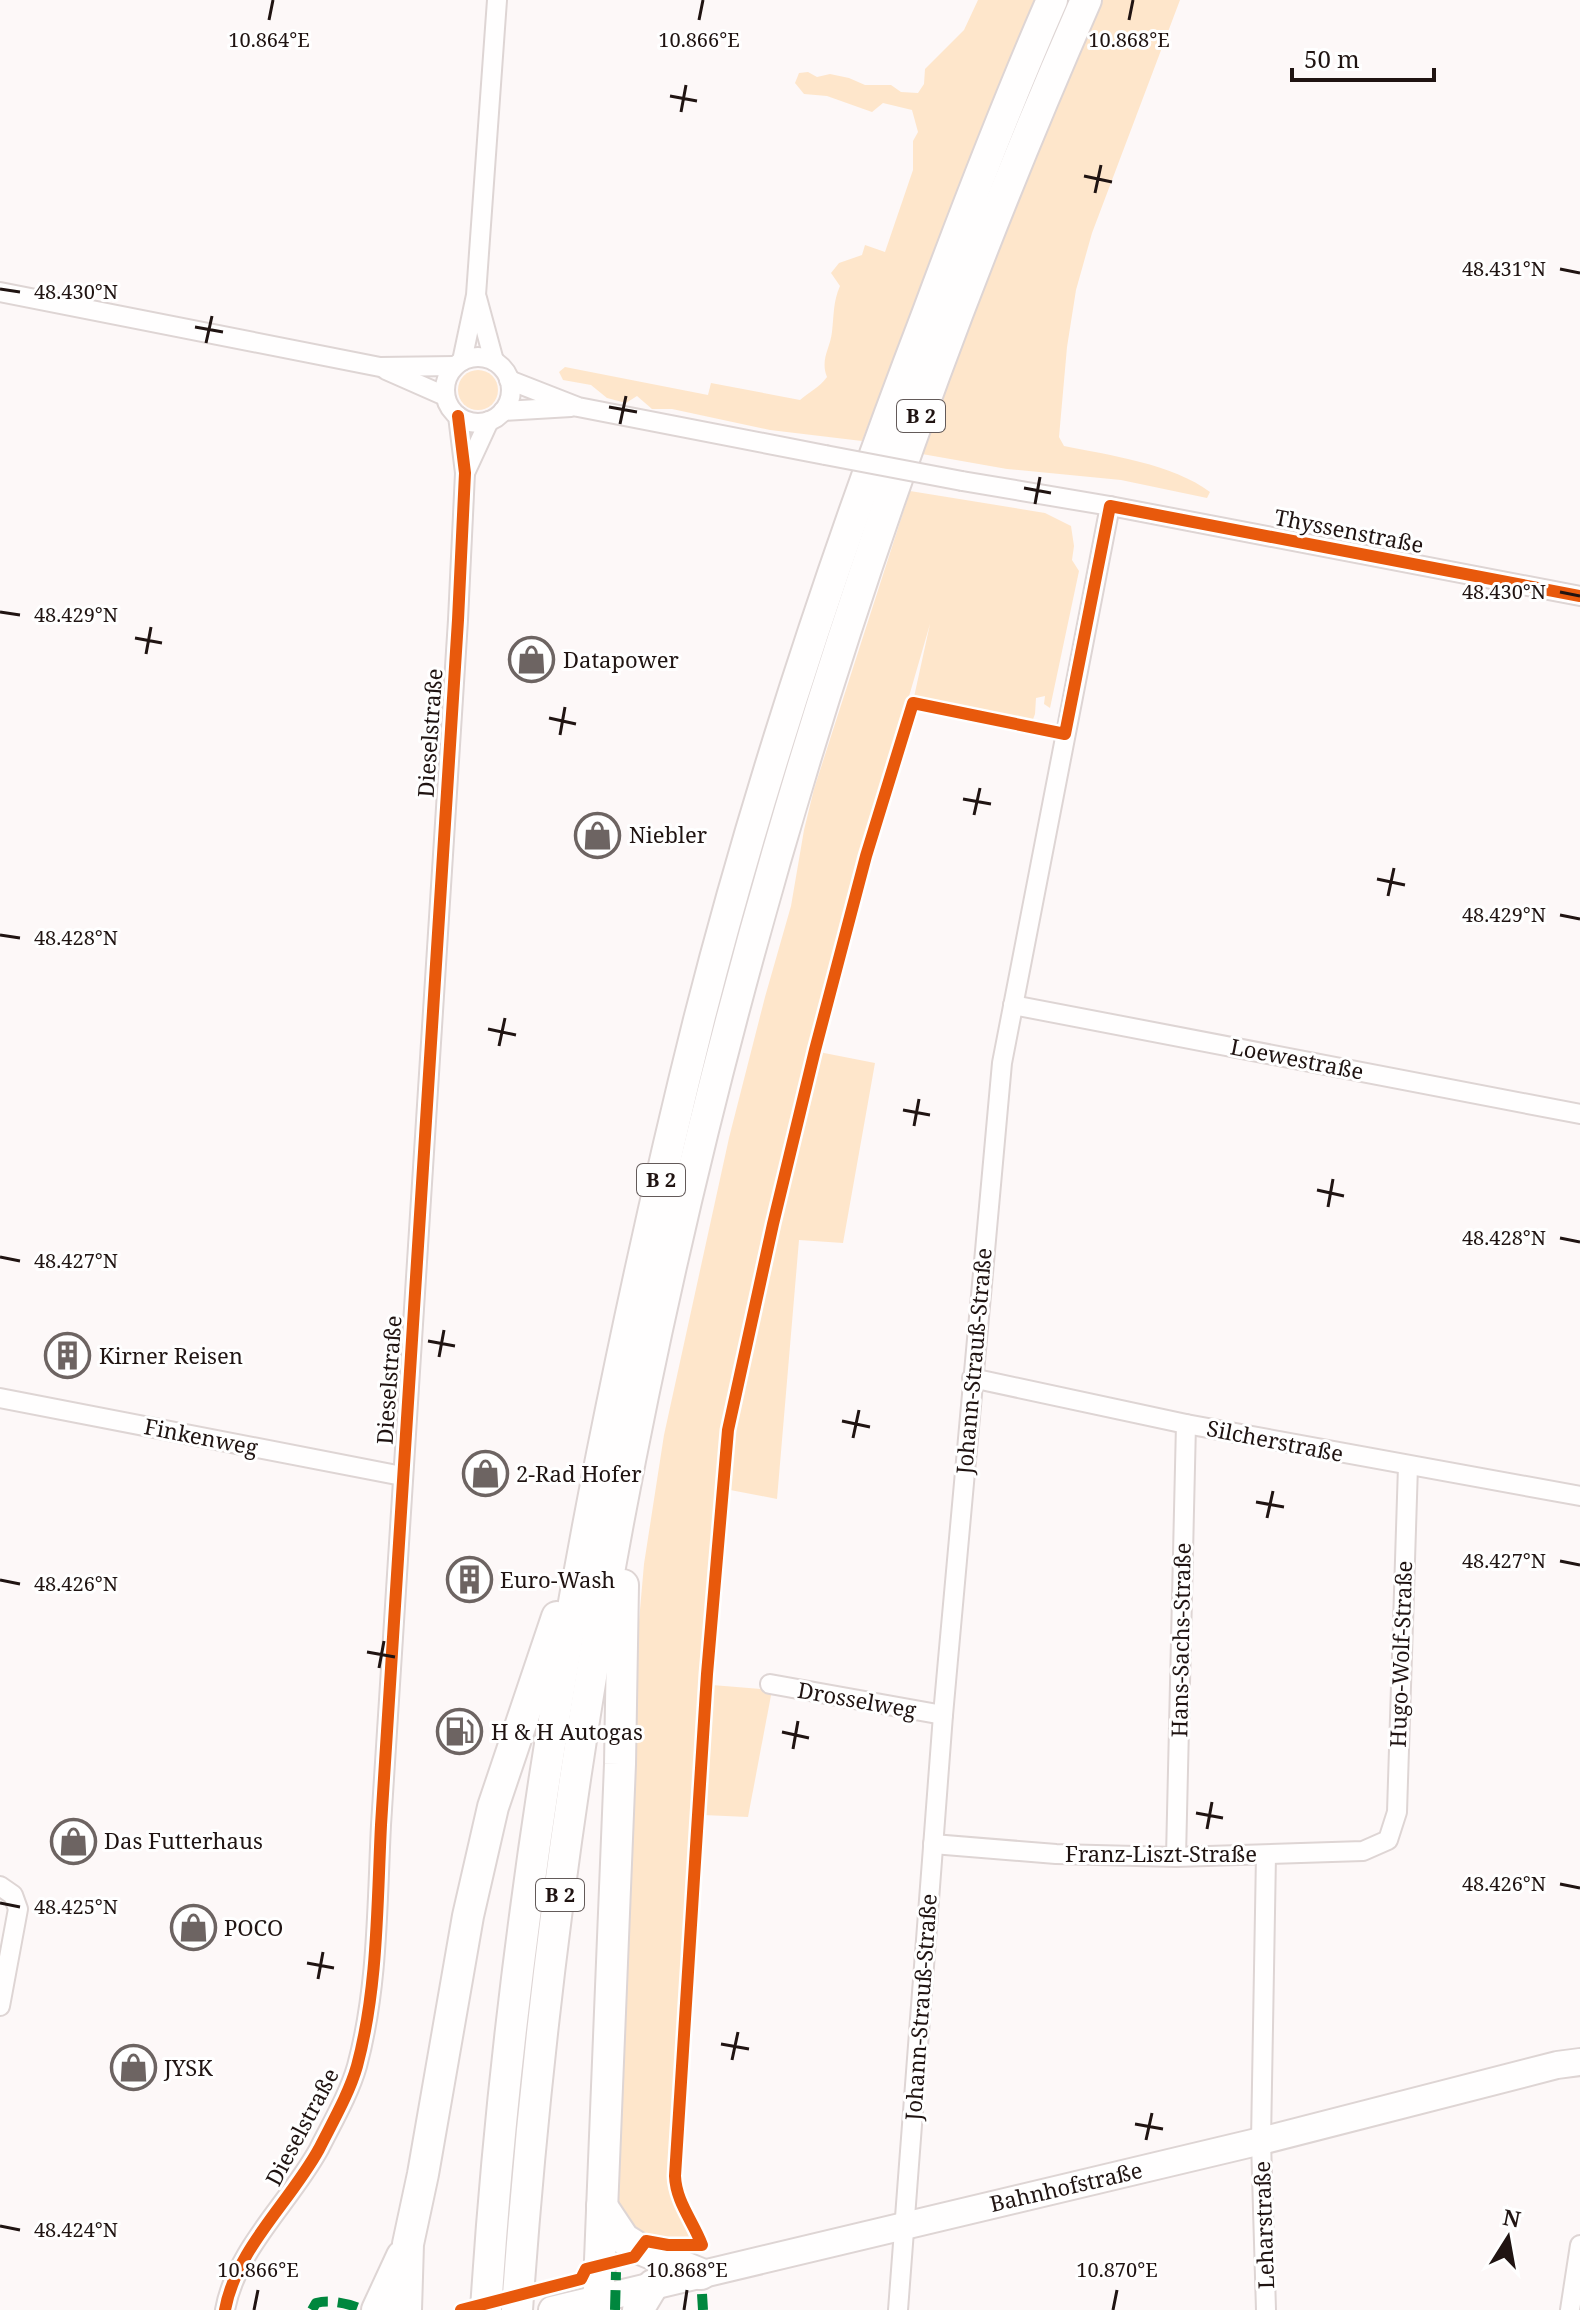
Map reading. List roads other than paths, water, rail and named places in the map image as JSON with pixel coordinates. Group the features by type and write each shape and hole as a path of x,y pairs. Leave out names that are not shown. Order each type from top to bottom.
{"highway":[{"name":"B 2","path":"486,2310 501,2126 550,1741 583,1547 623,1350 700,1018 819,614 879,440 999,126 1052,0"},
{"name":"B 2","path":"517,2310 541,2050 580,1750 626,1483 711,1104 782,841 874,548 943,356 1030,132 1086,0"},
{"path":"579,2306 602,2206 620,1764 626,1483"},
{"path":"406,2310 408,2244 468,1916 493,1807 542,1658 583,1547"},
{"path":"602,2206 624,2239 649,2254 701,2274"},
{"path":"377,2310 408,2244"}],"main road":[{"name":"Bahnhofstraße","path":"579,2306 646,2298 701,2274 1261,2141 1557,2065 1580,2062"}],"street":[{"path":"0,292 380,367 445,396 446,380 459,363 476,295 497,0"},
{"path":"476,295 494,361 509,380"},
{"path":"380,367 459,363 478,357 494,361"},
{"name":"Thyssenstraße","path":"509,380 578,407 1580,596"},
{"name":"Dieselstraße","path":"465,473 510,397 509,380"},
{"name":"Dieselstraße","path":"225,2310 234,2279 317,2152 356,2068 376,1952 402,1476 465,473 458,416 445,396"},
{"name":"Thyssenstraße","path":"496,416 578,407"},
{"path":"458,416 473,423 496,416"},
{"name":"Johann-Strauß-Straße","path":"898,2310 943,1715 1001,1079 1110,506"},
{"name":"Loewestraße","path":"1013,1005 1580,1114"},
{"name":"Silcherstraße","path":"972,1378 1186,1424 1580,1496"},
{"name":"Finkenweg","path":"0,1398 402,1476"},
{"name":"Hans-Sachs-Straße","path":"1176,1857 1186,1424"},
{"name":"Hugo-Wolf-Straße","path":"1388,1840 1397,1812 1408,1466"},
{"name":"Drosselweg","path":"770,1684 943,1715"},
{"name":"Franz-Liszt-Straße","path":"933,1844 1056,1854 1176,1857 1369,1850 1388,1840"},
{"name":"Leharstraße","path":"1266,1855 1261,2141 1266,2310"},
{"path":"0,1886 13,1895 18,1909 0,2006"},
{"path":"1570,2310 1580,2245"}],"place":[{"name":"Datapower","path":"532,660"},
{"name":"Niebler","path":"598,835"},
{"name":"Kirner Reisen","path":"68,1356"},
{"name":"2-Rad Hofer","path":"485,1474"},
{"name":"Euro-Wash","path":"469,1580"},
{"name":"H & H Autogas","path":"460,1732"},
{"name":"Das Futterhaus","path":"73,1841"},
{"name":"POCO","path":"193,1928"},
{"name":"JYSK","path":"133,2068"}]}
